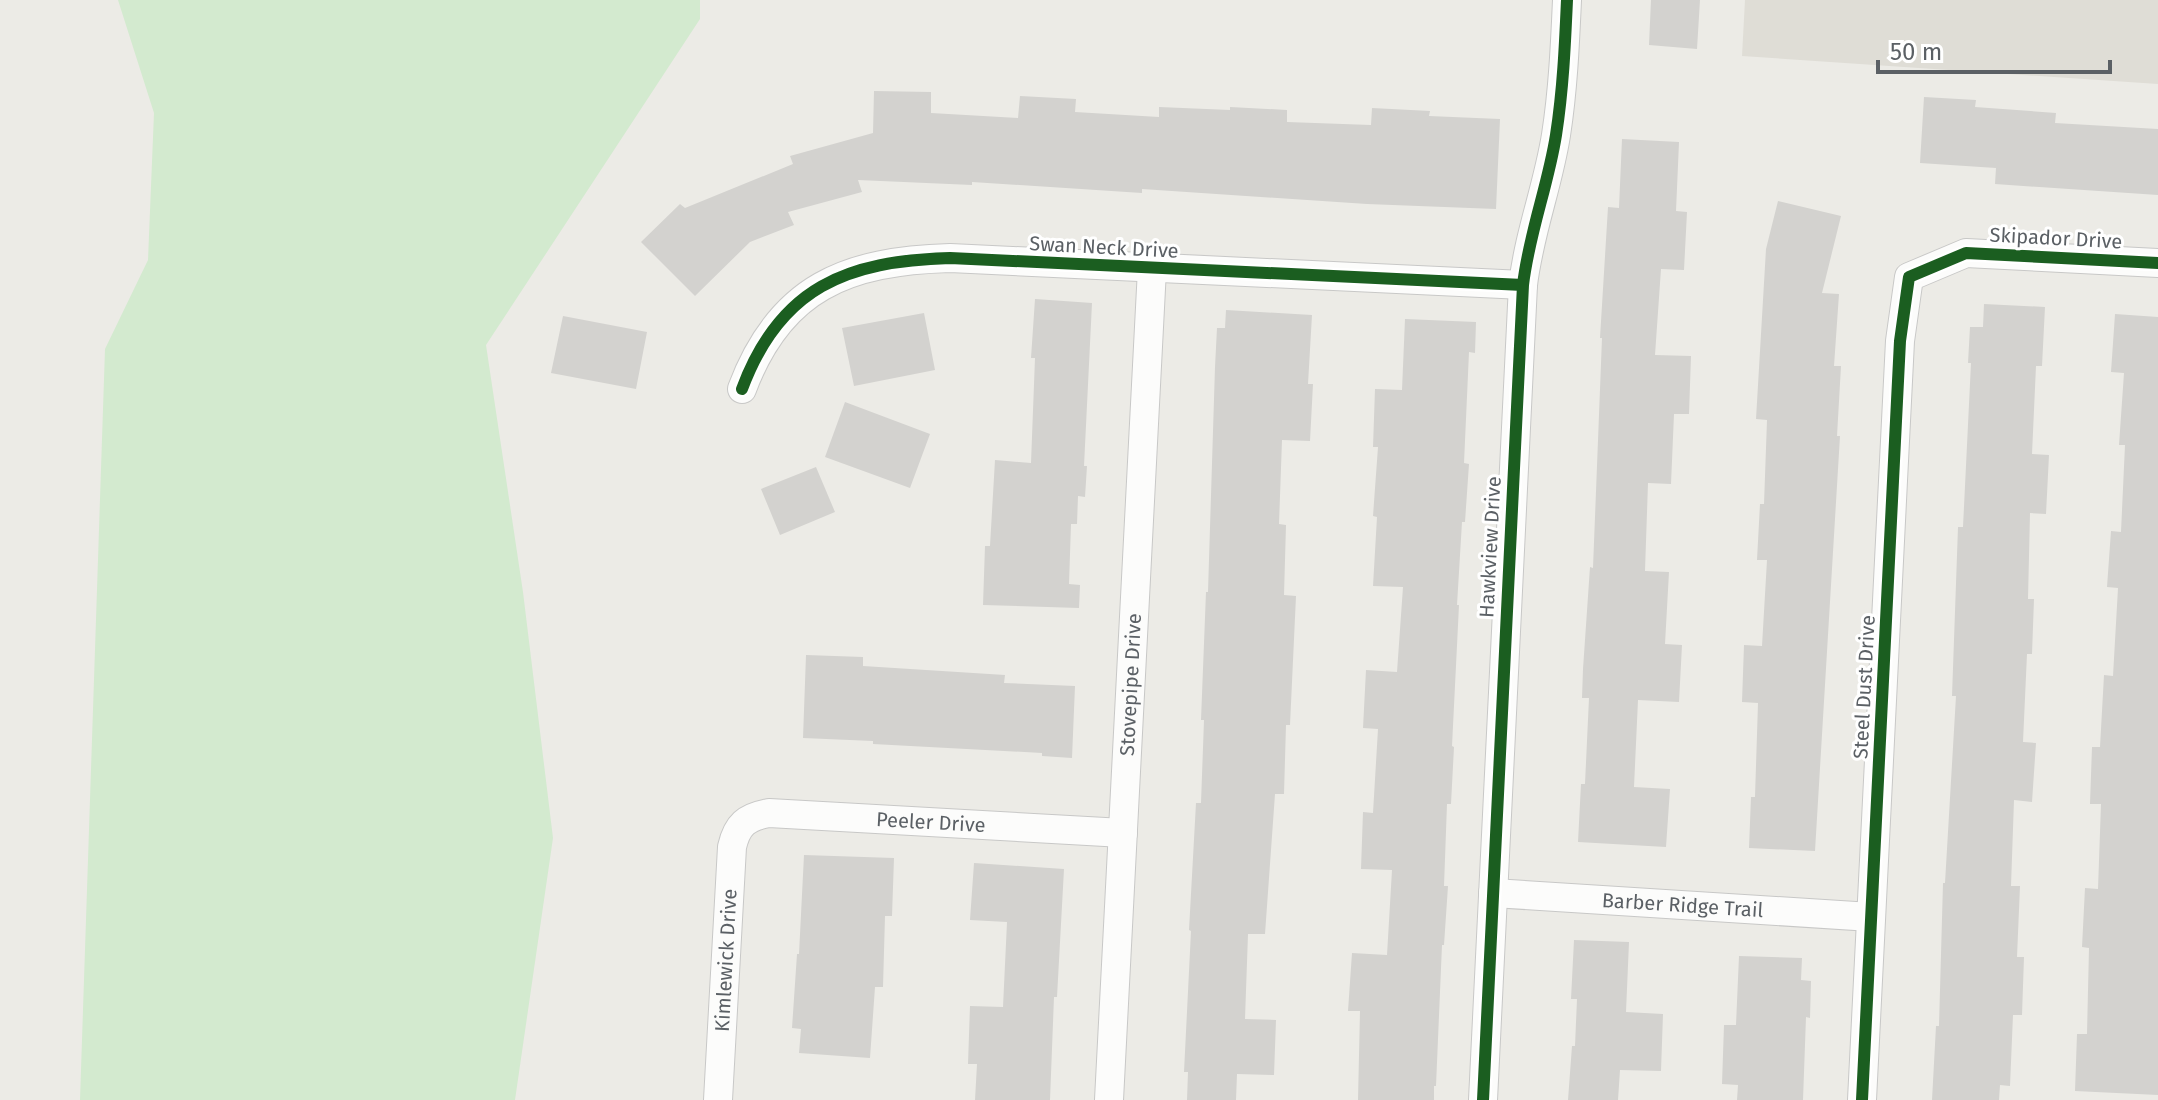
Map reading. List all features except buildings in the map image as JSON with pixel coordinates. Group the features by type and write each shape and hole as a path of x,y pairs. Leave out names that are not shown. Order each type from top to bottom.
{"street":[{"name":"Hawkview Drive","path":"1483,1100 1523,285 1528,247 1556,137 1567,0"},
{"name":"Skipador Drive","path":"1909,277 1966,253 2158,263"},
{"name":"Swan Neck Drive","path":"742,389 754,356 797,303 825,283 888,262 950,258 1523,285"},
{"name":"Stovepipe Drive","path":"1109,1100 1152,269"},
{"name":"Steel Dust Drive","path":"1862,1100 1900,341 1909,277"},
{"name":"Peeler Drive","path":"743,822 769,813 1123,833"},
{"name":"Kimlewick Drive","path":"718,1100 732,847 735,833 743,822"},
{"name":"Barber Ridge Trail","path":"1493,893 1871,917"}],"shaded area":[{"path":"1745,0 2158,0 2158,84 1742,56"}],"green space":[{"path":"118,0 700,0 700,19 486,345 523,592 553,838 515,1100 80,1100 105,349 148,260 154,113"}],"cycle path":[{"path":"1483,1100 1523,285 1556,135 1567,0"},
{"path":"1862,1100 1900,341 1909,277 1966,253 2158,263"},
{"path":"742,389 758,354 776,326 797,304 822,286 849,274 913,260 950,258 1523,285"}]}
